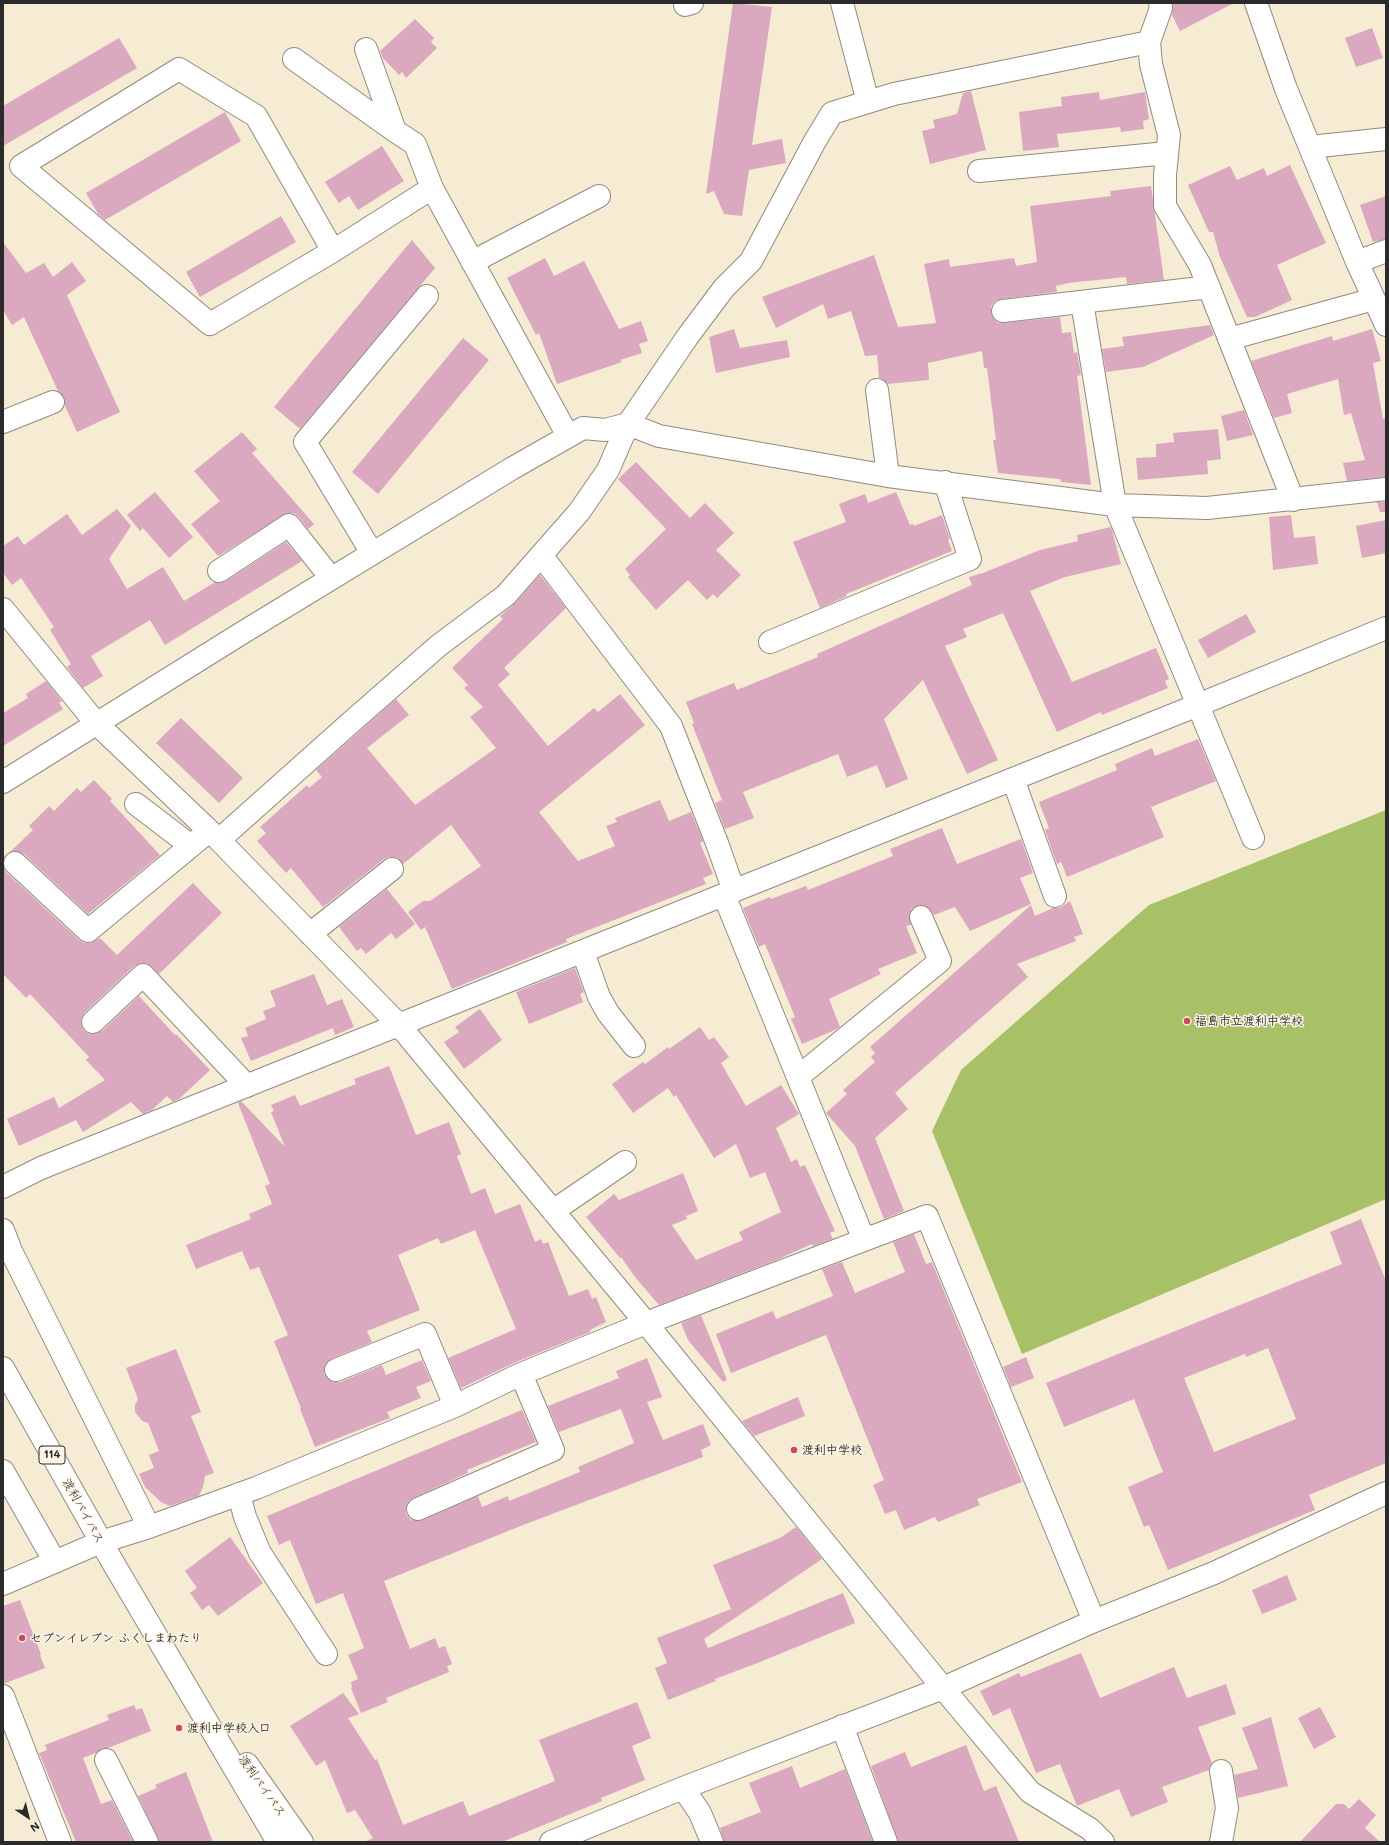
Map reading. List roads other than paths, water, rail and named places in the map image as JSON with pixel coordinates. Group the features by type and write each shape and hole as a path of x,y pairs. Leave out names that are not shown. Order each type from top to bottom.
{"main road":[{"path":"842,3 868,102"},
{"path":"1160,3 1160,8 1149,42 1152,64 1169,135 1165,206 1200,265 1293,500"},
{"path":"1256,3 1286,89 1357,262 1386,325"},
{"path":"15,863 88,931 191,846 214,836 349,724 438,646 506,595 579,512 608,470 628,424 688,336 724,288 751,261 815,141 832,113 894,94 1149,42"},
{"path":"366,50 395,131"},
{"path":"294,59 415,144 432,188 472,262 575,432"},
{"path":"333,251 256,116 179,69 21,166 210,324 333,251 432,188"},
{"path":"1310,147 1386,139"},
{"path":"979,171 1167,153"},
{"path":"472,262 599,196"},
{"path":"1357,262 1386,251"},
{"path":"1003,311 1209,287"},
{"path":"372,553 305,442 427,296"},
{"path":"1229,339 1374,299"},
{"path":"1082,302 1115,505 1253,838"},
{"path":"877,390 888,476"},
{"path":"3,422 53,402"},
{"path":"3,782 372,553 575,432 605,430 628,424 659,436 888,476 945,482 1115,505 1207,508 1386,489"},
{"path":"770,642 970,559 945,482"},
{"path":"219,571 289,525 332,578"},
{"path":"542,555 671,726 717,843 729,893 798,1077 864,1240"},
{"path":"3,608 96,723 214,836 399,1025 1030,1792 1090,1829 1103,1842"},
{"path":"3,1187 41,1168 583,952 1386,628"},
{"path":"1013,779 1055,896"},
{"path":"136,804 191,846"},
{"path":"310,934 392,869"},
{"path":"798,1077 940,961 921,917"},
{"path":"583,952 599,997 608,1013 634,1046"},
{"path":"93,1022 143,975 247,1086"},
{"path":"553,1212 625,1162"},
{"path":"3,1584 101,1542 149,1527 239,1494 455,1406 521,1374 646,1324 927,1216 1094,1621"},
{"path":"3,1230 11,1251 149,1527"},
{"path":"336,1370 426,1334 455,1406"},
{"name":"渡利バイパス","path":"3,1368 101,1542 278,1842"},
{"path":"418,1508 553,1450 521,1374"},
{"path":"3,1472 55,1562"},
{"path":"551,1842 683,1788 943,1688 1094,1621 1214,1573 1386,1493"},
{"path":"239,1494 260,1554 326,1654"},
{"name":"渡利バイパス","path":"154,1632 302,1842"},
{"path":"3,1696 60,1842"},
{"path":"842,1726 886,1842"},
{"path":"106,1760 147,1842"},
{"path":"1221,1771 1227,1808 1221,1842"},
{"path":"683,1788 700,1813 712,1842"}],"place":[{"name":"福島市立渡利中学校","path":"1187,1021"},
{"name":"渡利中学校","path":"794,1450"},
{"name":"セブンイレブン ふくしまわたり","path":"22,1638"},
{"name":"渡利中学校入口","path":"179,1728"}]}
